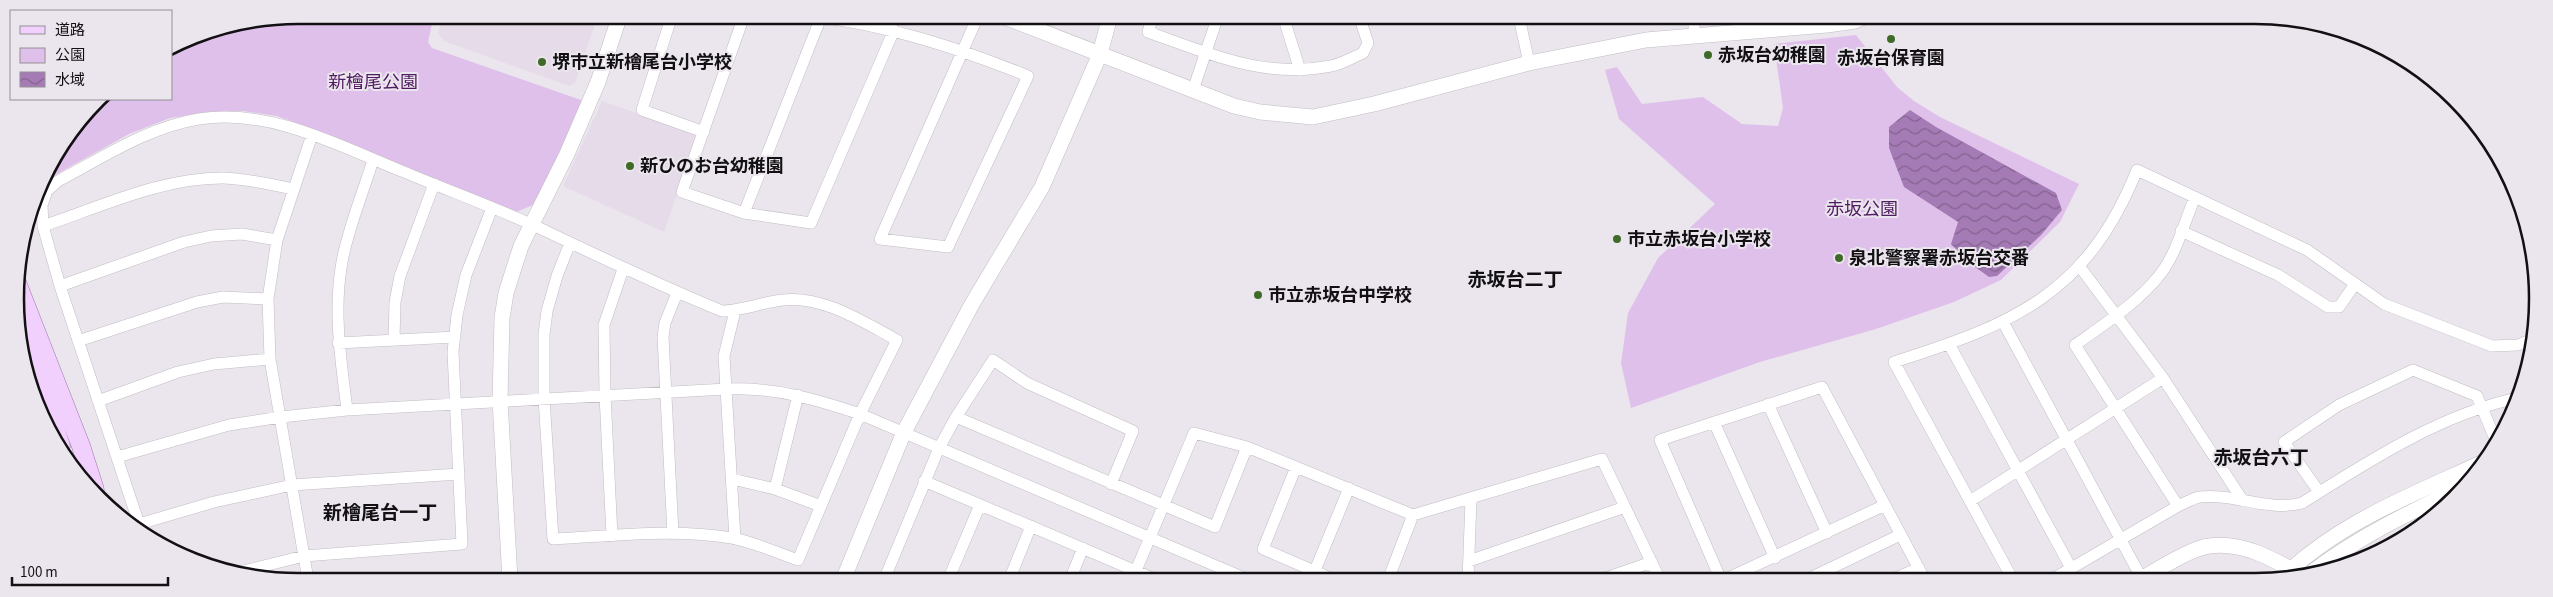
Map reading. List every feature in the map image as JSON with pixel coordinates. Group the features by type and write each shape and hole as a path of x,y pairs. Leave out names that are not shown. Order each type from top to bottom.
{"main road":[{"path":"24,300 78,438 92,479"},
{"path":"30,355 52,420"}],"street":[{"path":"510,573 500,400 502,318 513,270 521,246 567,154 598,82 617,24"},
{"path":"669,24 642,110 704,132"},
{"path":"741,24 682,192 744,213 811,222 894,30"},
{"path":"744,213 814,24"},
{"path":"861,24 894,30 963,50 1028,76 948,247 880,239 928,131 963,50 974,24"},
{"path":"1023,24 1234,106 1260,112 1313,117 1374,104 1529,63 1646,40 1834,24"},
{"path":"846,573 904,432 972,304 1042,187 1100,54 1108,24"},
{"path":"1150,24 1148,32 1206,53 1253,67 1273,70 1300,70 1333,66 1363,53 1368,43 1362,24"},
{"path":"1193,90 1215,24"},
{"path":"1286,24 1300,70"},
{"path":"1521,24 1529,63"},
{"path":"1694,24 1695,36"},
{"path":"138,521 60,286 43,226 42,204 47,191 58,181 170,125 200,119 242,117 274,122 312,135 434,184 531,224 570,243 623,269 722,311 735,311 783,300 804,300 848,315 897,340 860,414 798,560 735,539 708,535 673,534 553,540 544,398 544,335 547,312 557,276 570,243"},
{"path":"307,573 270,359 268,299 277,240 312,135"},
{"path":"347,410 338,343 338,298 342,261 373,160"},
{"path":"2009,573 1894,362 1949,344 2003,322 2046,296 2080,267 2112,225 2137,170 2308,250 2384,304 2492,346 2518,345 2526,342"},
{"path":"43,226 158,188 193,181 222,178 253,180 293,189"},
{"path":"394,340 395,302 400,276 434,184"},
{"path":"2178,506 2075,346 2115,316 2158,277 2168,261 2195,197"},
{"path":"251,569 304,556 462,544 455,404 454,337 466,275 492,208"},
{"path":"2181,231 2278,275 2334,308 2339,307 2355,284"},
{"path":"60,286 184,242 211,236 242,234 277,240"},
{"path":"2080,267 2163,378 2243,501"},
{"path":"612,536 605,395 604,325 623,269"},
{"path":"673,534 663,337 677,293"},
{"path":"78,341 197,302 223,297 268,299"},
{"path":"735,311 724,356 735,539"},
{"path":"2003,322 2138,573"},
{"path":"338,343 454,337"},
{"path":"1949,344 2071,568"},
{"path":"98,401 178,372 214,364 270,359"},
{"path":"887,573 924,481 940,448 956,417 993,360 1027,384 1133,431 1112,484"},
{"path":"2319,492 2284,442 2339,405 2413,370 2477,396 2493,434"},
{"path":"1970,501 2017,469 2163,378"},
{"path":"1720,573 1660,440 1822,387 1922,573"},
{"path":"117,456 230,425 281,417 347,410 500,400 752,388 798,395 860,414 1232,573"},
{"path":"776,488 798,395"},
{"path":"2063,573 2178,506 2199,497 2289,507 2302,503 2372,458 2481,406 2510,400"},
{"path":"1768,404 1827,533"},
{"path":"956,417 1215,527 1247,447"},
{"path":"1714,422 1775,558"},
{"path":"1135,573 1194,433 1247,447 1413,515 1602,459 1657,573"},
{"path":"1296,467 1263,549 1309,573"},
{"path":"2298,570 2362,520 2470,468"},
{"path":"144,526 214,502 292,485 459,474"},
{"path":"732,479 776,488 820,506"},
{"path":"924,481 1084,548 1130,573"},
{"path":"1314,573 1349,488"},
{"path":"2326,564 2365,536 2407,513 2448,494"},
{"path":"1468,573 1471,499"},
{"path":"951,573 980,505"},
{"path":"1740,573 1885,505"},
{"path":"1469,560 1625,507"},
{"path":"1391,573 1413,515"},
{"path":"1012,573 1031,526"},
{"path":"1821,573 1900,535"},
{"path":"2153,573 2208,546 2236,546 2258,553 2286,571"},
{"path":"1073,573 1084,548"},
{"path":"1620,573 1652,562"},
{"path":"1907,573 1919,568"}],"shaded area":[{"name":"堺市立新檜尾台小学校","path":"440,24 595,24 575,83 569,86 444,41 438,33"},
{"name":"新ひのお台幼稚園","path":"602,101 694,133 697,137 664,232 563,186"}],"green space":[{"name":"新檜尾公園","path":"281,24 432,24 428,42 432,48 584,101 562,152 533,205 516,212 316,130 277,116 243,111 207,112 170,118 129,134 51,179 70,146 92,117 108,100 172,100 172,55 210,38 263,26"},
{"name":"赤坂公園","path":"1856,35 1897,87 1914,101 1940,117 2079,184 2060,222 2001,280 1954,302 1876,329 1760,362 1631,408 1621,363 1628,313 1658,258 1715,204 1619,119 1605,70 1617,67 1642,104 1703,97 1742,124 1778,126 1783,108 1774,44"}],"water":[{"path":"1910,110 1936,127 2056,193 2062,210 2041,235 1997,276 1989,277 1971,264 1951,244 1958,222 1904,187 1889,148 1889,127"}],"place":[{"name":"赤坂台保育園","path":"1891,39"},
{"name":"赤坂台幼稚園","path":"1708,55"},
{"name":"堺市立新檜尾台小学校","path":"542,62"},
{"name":"新ひのお台幼稚園","path":"630,166"},
{"name":"市立赤坂台小学校","path":"1617,239"},
{"name":"泉北警察署赤坂台交番","path":"1839,258"},
{"name":"市立赤坂台中学校","path":"1258,295"}],"district":[{"name":"赤坂台二丁","path":"1515,280"},
{"name":"赤坂台六丁","path":"2261,458"},
{"name":"新檜尾台一丁","path":"380,513"}]}
